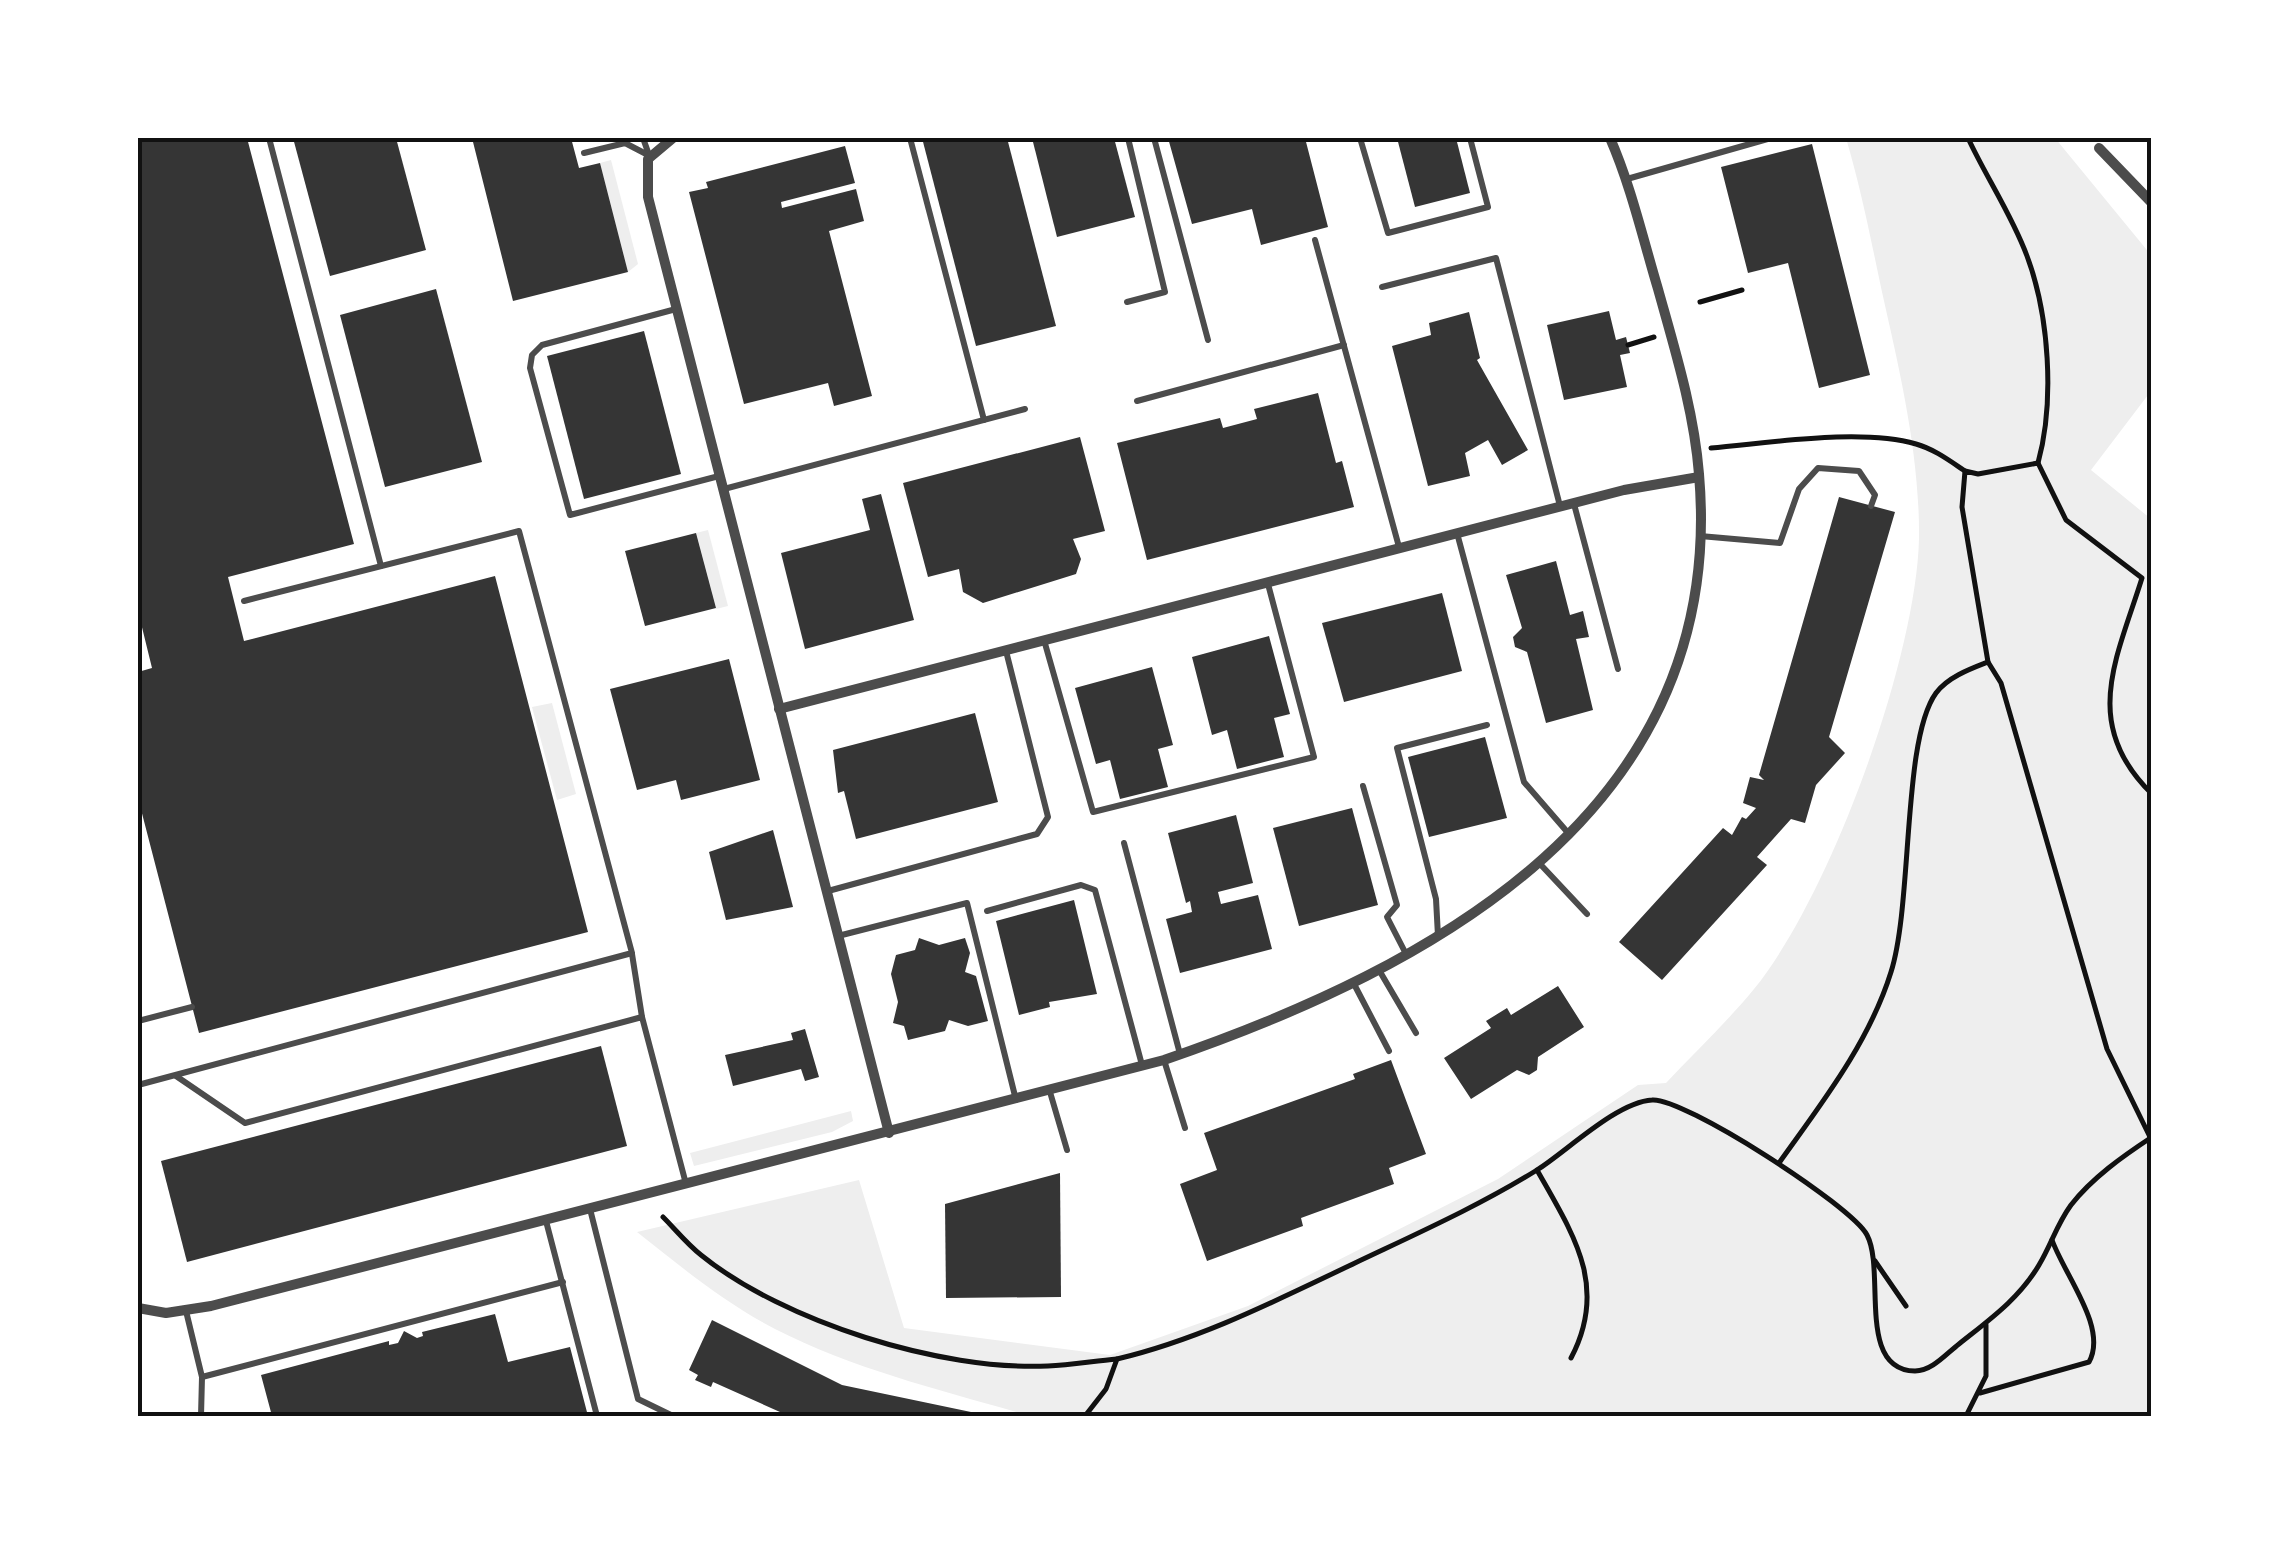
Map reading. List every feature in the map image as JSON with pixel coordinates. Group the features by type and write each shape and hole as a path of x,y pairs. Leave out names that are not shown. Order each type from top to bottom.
{"street":[{"path":"672,138 650,156 648,198 889,1133"},
{"path":"139,1311 186,1311 1017,1101 1229,1040 1354,984 1406,956 1476,915 1541,865 1592,812 1660,703 1689,617 1700,536 1700,477 1681,371 1626,179 1610,138"},
{"path":"2099,148 2152,203"},
{"path":"778,709 1560,506 1700,477"}],"lane":[{"path":"269,138 382,566"},
{"path":"644,138 650,156"},
{"path":"910,138 984,420"},
{"path":"1127,302 1164,292 1128,138"},
{"path":"1154,138 1208,340"},
{"path":"1360,138 1388,233 1488,207 1470,138"},
{"path":"1626,179 1771,138"},
{"path":"2090,138 2099,148"},
{"path":"584,154 625,143 650,156"},
{"path":"1315,240 1400,548"},
{"path":"1382,287 1496,258 1560,506"},
{"path":"677,309 542,345 532,355 530,368 570,515 719,476"},
{"path":"1137,402 1344,345"},
{"path":"723,490 1025,408"},
{"path":"1700,536 1780,544 1798,489 1818,468 1859,471 1876,495 1872,506"},
{"path":"1573,503 1618,668"},
{"path":"244,601 519,531 632,954 642,1017 686,1184"},
{"path":"1457,533 1524,782 1570,835"},
{"path":"1044,640 1093,812 1296,762 1314,757 1268,582"},
{"path":"826,891 1037,834 1048,817 1005,650"},
{"path":"1438,937 1436,899 1397,748 1488,725"},
{"path":"1363,786 1397,905 1387,917 1406,956"},
{"path":"1124,843 1180,1055"},
{"path":"1541,865 1587,914"},
{"path":"987,911 1081,885 1095,890 1142,1066"},
{"path":"838,936 967,904 1017,1101"},
{"path":"138,1086 632,954"},
{"path":"1379,970 1416,1033"},
{"path":"1354,984 1389,1050"},
{"path":"138,1021 192,1006"},
{"path":"176,1076 244,1123 642,1017"},
{"path":"1164,1060 1185,1128"},
{"path":"1050,1092 1067,1150"},
{"path":"590,1210 638,1399 673,1416"},
{"path":"546,1221 597,1416"},
{"path":"202,1377 562,1282"},
{"path":"186,1311 202,1377 201,1416"}],"path":[{"path":"1968,138 2021,241 2038,290 2045,379 2038,463 2066,520 2152,584"},
{"path":"1700,302 1742,290"},
{"path":"1628,345 1640,340"},
{"path":"1696,450 1846,440 1903,441 1934,451 1978,474 2038,463"},
{"path":"663,1216 701,1255 746,1283 863,1337 930,1354 1030,1365 1117,1360 1246,1314 1537,1170 1628,1108 1650,1100 1671,1103 1779,1164 1852,1215 1868,1237 1879,1342 1887,1360 1917,1371 1927,1368 1986,1324 2032,1276 2084,1190 2151,1137 2107,1050 2001,683 1988,662 1962,507 1965,470"},
{"path":"2142,578 2109,681 2108,703 2124,754 2152,794"},
{"path":"1779,1164 1852,1056 1891,974 1904,915 1919,740 1929,705 1951,679 1988,662"},
{"path":"1537,1170 1578,1245 1586,1274 1588,1316 1571,1358"},
{"path":"1980,1393 2089,1362 2094,1354 2093,1323 2068,1282 2052,1239"},
{"path":"1873,1259 1906,1306"},
{"path":"1966,1416 1980,1393 1989,1352 1986,1324"},
{"path":"1086,1416 1106,1389 1117,1360"}],"shaded area":[{"path":"1846,138 2055,138 2151,255 2151,391 2091,470 2151,519 2151,1416 1030,1416 901,1378 775,1329 704,1284 637,1232 859,1180 904,1328 1110,1355 1248,1306 1498,1179 1638,1085 1666,1083 1754,989 1783,948 1839,838 1886,710 1903,647 1919,539 1912,445 1896,353"},
{"path":"611,160 638,264 628,272 600,163"},
{"path":"708,530 728,606 716,609 696,533"},
{"path":"552,703 576,794 557,800 532,707"},
{"path":"851,1111 853,1121 832,1132 694,1166 690,1153"}],"building":[{"path":"138,138 247,138 354,544 228,577 244,641 495,576 588,932 199,1033 138,798 138,672 152,668 138,611"},
{"path":"293,138 396,138 426,250 330,276"},
{"path":"472,138 571,138 579,168 600,163 628,272 513,301"},
{"path":"922,138 1007,138 1056,326 976,346"},
{"path":"1032,138 1114,138 1135,217 1057,237"},
{"path":"1168,138 1305,138 1328,227 1261,245 1252,209 1192,224"},
{"path":"1397,138 1456,138 1470,193 1415,207"},
{"path":"1812,144 1870,375 1819,388 1788,263 1748,273 1721,167"},
{"path":"845,146 855,183 781,202 782,208 856,189 864,221 829,231 872,396 834,406 828,383 744,404 689,192 708,188 706,182"},
{"path":"436,289 482,462 385,487 340,315"},
{"path":"1609,311 1616,340 1626,337 1630,353 1620,355 1627,387 1564,400 1547,325"},
{"path":"1469,312 1480,358 1477,360 1528,450 1502,465 1488,440 1465,453 1470,476 1428,486 1392,346 1431,335 1429,323"},
{"path":"644,331 681,474 584,499 547,356"},
{"path":"1318,393 1336,463 1342,461 1354,507 1147,560 1117,443 1220,418 1223,428 1257,419 1254,409"},
{"path":"1080,437 1105,531 1073,539 1081,559 1076,574 983,603 963,592 959,569 928,577 903,483"},
{"path":"881,494 914,620 805,649 781,553 870,530 862,499"},
{"path":"1839,497 1895,512 1829,737 1845,753 1816,785 1805,823 1791,819 1757,857 1767,865 1662,980 1619,942 1723,828 1732,835 1742,817 1746,819 1756,808 1743,803 1750,777 1764,780 1759,775"},
{"path":"696,533 716,608 645,626 625,551"},
{"path":"1556,561 1570,615 1583,611 1589,637 1576,639 1593,710 1546,723 1527,652 1515,647 1513,637 1522,628 1506,575"},
{"path":"1442,593 1462,671 1344,702 1322,623"},
{"path":"1269,636 1290,714 1274,718 1284,757 1237,769 1227,730 1212,735 1192,657"},
{"path":"729,659 760,780 681,800 676,780 637,790 610,689"},
{"path":"1152,667 1173,745 1158,749 1168,787 1120,799 1110,760 1096,764 1075,688"},
{"path":"975,713 998,802 856,839 844,791 838,793 833,750"},
{"path":"1485,737 1507,818 1429,837 1408,757"},
{"path":"1352,808 1378,905 1299,926 1273,828"},
{"path":"1236,815 1253,883 1218,892 1221,904 1258,895 1272,949 1180,973 1166,919 1192,912 1190,901 1186,903 1168,833"},
{"path":"773,830 793,907 726,920 709,852"},
{"path":"1074,900 1097,994 1049,1002 1050,1007 1019,1015 996,921"},
{"path":"919,938 939,945 965,938 970,953 965,972 976,976 988,1021 968,1026 949,1020 945,1031 908,1040 904,1026 893,1023 898,1002 891,974 896,955 915,950"},
{"path":"1558,986 1584,1027 1538,1057 1537,1070 1529,1075 1517,1070 1471,1099 1444,1058 1491,1028 1486,1021 1507,1008 1511,1015"},
{"path":"805,1029 819,1077 805,1081 801,1069 733,1086 725,1055 793,1040 791,1033"},
{"path":"601,1046 627,1146 187,1262 161,1161"},
{"path":"1391,1060 1426,1154 1389,1168 1394,1184 1301,1218 1303,1226 1207,1261 1180,1184 1217,1170 1204,1133 1355,1079 1353,1074"},
{"path":"1060,1173 1061,1297 946,1298 945,1204"},
{"path":"495,1314 508,1362 570,1347 588,1416 272,1416 261,1375 389,1341 389,1345 398,1343 404,1331 417,1338 423,1336 422,1332"},
{"path":"712,1320 842,1385 971,1412 973,1416 789,1416 713,1382 711,1387 695,1380 698,1375 689,1370"}]}
